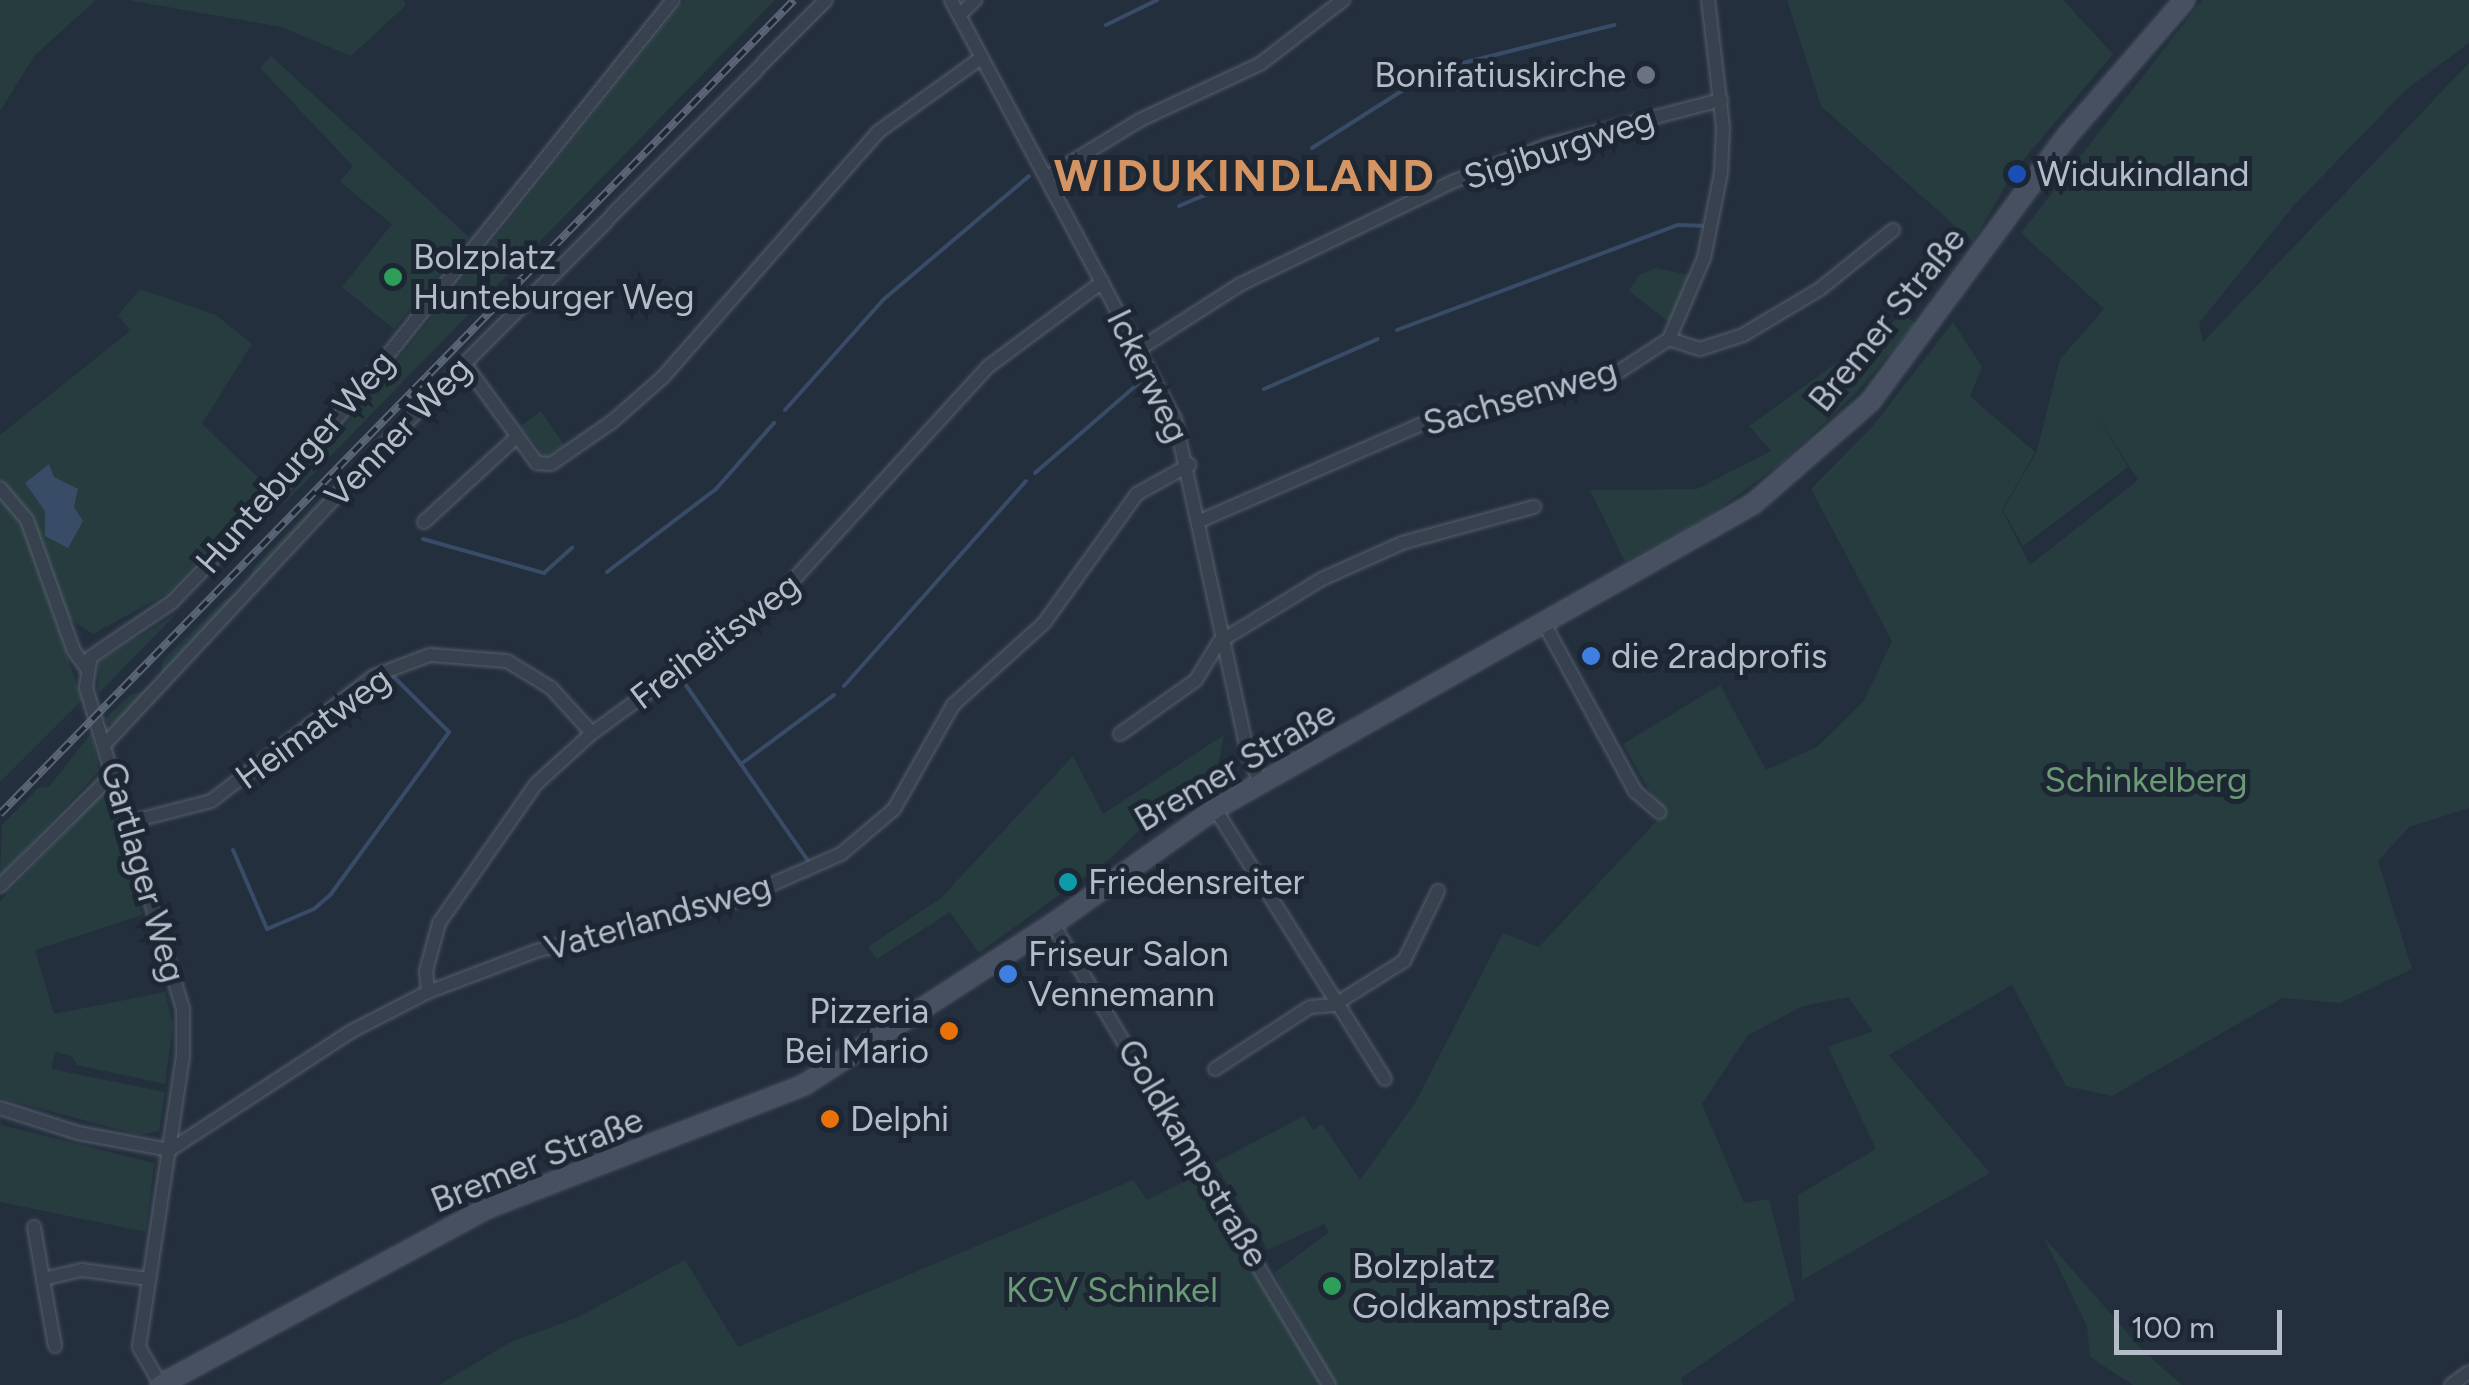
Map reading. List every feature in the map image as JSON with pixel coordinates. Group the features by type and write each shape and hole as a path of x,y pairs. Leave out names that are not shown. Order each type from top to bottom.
{"main road":[{"name":"Bremer Straße","path":"161,1385 487,1208 804,1085 1053,924 1214,809 1546,627 1753,504 1870,402 2067,136 2185,0"}],"street":[{"name":"Hunteburger Weg","path":"87,669 102,647 172,602 277,493 673,0"},
{"name":"Venner Weg","path":"105,744 464,363 826,0"},
{"name":"Ickerweg","path":"951,0 1176,419 1202,520 1248,754 1261,784"},
{"path":"959,15 976,0"},
{"path":"1048,177 1140,120 1260,64 1343,0"},
{"path":"1708,0 1721,100 1716,208 1689,302 1669,339 1700,350 1743,335 1820,289 1893,230"},
{"path":"464,363 542,466 613,422 663,377 849,160 907,106 981,58"},
{"name":"Sigiburgweg","path":"1138,350 1241,284 1452,182 1548,144 1721,100"},
{"name":"Freiheitsweg","path":"428,992 426,971 450,903 536,784 592,733 775,600 989,366 1102,282"},
{"name":"Sachsenweg","path":"1202,520 1419,425 1620,371 1669,339"},
{"path":"424,522 518,436"},
{"name":"Vaterlandsweg","path":"170,1150 352,1030 428,992 536,951 732,902 863,840 894,810 953,704 1070,594 1137,494 1188,465"},
{"name":"Gartlager Weg","path":"0,488 27,520 74,651 87,669 105,744 183,1009 170,1150 139,1347 161,1385"},
{"path":"1120,734 1196,680 1226,638 1375,553 1534,507"},
{"path":"1546,627 1635,790 1659,812"},
{"name":"Heimatweg","path":"130,822 211,801 374,676 430,655 507,662 551,688 592,733"},
{"path":"0,886 114,773"},
{"path":"1214,809 1334,1005 1385,1080"},
{"path":"1215,1069 1310,1007 1334,1005 1404,961 1438,891"},
{"name":"Goldkampstraße","path":"1053,924 1329,1385"},
{"path":"0,1108 78,1133 170,1150"},
{"path":"34,1227 55,1346"},
{"path":"44,1279 82,1270 149,1279"},
{"path":"2451,1385 2469,1372"}],"green space":[{"path":"0,0 96,0 35,55 0,111"},
{"path":"127,0 403,0 406,5 351,56 281,27"},
{"path":"684,0 775,0 278,510 451,293"},
{"path":"1787,0 2063,0 2113,54 2014,171 1973,242 1821,106"},
{"name":"Schinkelberg","path":"2202,0 2469,0 2469,43 2408,88 2295,204 2199,323 2203,342 2469,63 2469,808 2409,827 2378,861 2412,969 2340,1003 2283,998 2112,1096 2066,1086 2012,985 1889,1055 1990,1173 1802,1280 1798,1195 1876,1149 1828,1047 1873,1031 1848,997 1803,1006 1748,1035 1702,1104 1744,1203 1769,1199 1795,1300 1681,1378 1683,1385 1334,1385 1274,1273 1329,1232 1324,1224 1268,1250 1214,1163 1304,1116 1313,1130 1322,1124 1360,1180 1415,1103 1503,933 1539,947 1663,814 1623,744 1720,685 1766,770 1817,747 1864,701 1892,641 1811,489 1873,426 1953,322 1982,367 1970,396 2035,452 2002,510 2030,565 2138,480 2093,410 2128,467 2023,546 2003,510 2037,451 2060,359 2104,309 2021,233"},
{"path":"271,56 469,237 394,329 342,287 392,224 340,182 353,166 260,68"},
{"path":"1656,268 1689,275 1670,323 1629,291 1639,275"},
{"path":"140,289 216,315 252,344 202,424 268,487 167,594 93,634 69,619 31,519 0,484 0,435 130,331 118,315"},
{"path":"1903,315 1916,323 1857,392 1782,463 1710,515 1625,562 1590,490 1697,489 1771,451 1749,426"},
{"path":"541,411 564,445 545,457 521,426"},
{"path":"390,427 239,600 119,723 108,724 105,719 130,695 146,690 160,676 163,660 222,602 249,585 253,568"},
{"path":"0,492 21,518 82,700 0,782"},
{"path":"176,614 98,694 99,661"},
{"path":"92,732 99,771 0,876 2,825 38,788 49,787"},
{"path":"1224,735 1214,786 1154,816 1113,856 979,953 950,912 877,959 868,947 941,898 1073,756 1103,814"},
{"path":"105,790 142,915 35,950 54,1014 165,992 173,1025 165,1084 77,1065 72,1056 55,1052 51,1069 165,1092 159,1131 140,1135 0,1098 0,901"},
{"path":"0,1115 1,1125 154,1163 146,1232 0,1202"},
{"name":"KGV Schinkel","path":"1197,1175 1323,1385 439,1385 511,1342 576,1318 685,1260 738,1347 1133,1180 1147,1200"},
{"path":"2043,1236 2142,1350 2182,1385 2133,1385 2090,1357 2087,1326"}],"water":[{"path":"49,464 54,477 78,489 74,507 83,521 68,548 45,536 45,511 25,483"}],"waterway":[{"path":"1106,25 1157,0"},
{"path":"1312,148 1435,70 1614,25"},
{"path":"1179,206 1291,159"},
{"path":"785,410 884,299 1029,176"},
{"path":"1397,330 1678,225 1702,226"},
{"path":"1264,389 1378,339"},
{"path":"1035,473 1140,382"},
{"path":"607,572 716,489 774,423"},
{"path":"844,686 1026,481"},
{"path":"423,539 544,573 572,548"},
{"path":"233,850 267,929 314,909 331,894 449,732 392,675"},
{"path":"683,681 809,862"},
{"path":"741,764 834,695"}],"railway":[{"path":"0,814 794,0"}],"place":[{"name":"Bonifatiuskirche","path":"1646,75"},
{"name":"Widukindland","path":"2017,174"},
{"name":"Bolzplatz Hunteburger Weg","path":"393,277"},
{"name":"die 2radprofis","path":"1591,656"},
{"name":"Friedensreiter","path":"1068,882"},
{"name":"Friseur Salon Vennemann","path":"1008,974"},
{"name":"Pizzeria Bei Mario","path":"949,1031"},
{"name":"Delphi","path":"830,1119"},
{"name":"Bolzplatz Goldkampstraße","path":"1332,1286"}],"district":[{"name":"WIDUKINDLAND","path":"1245,176"}]}
